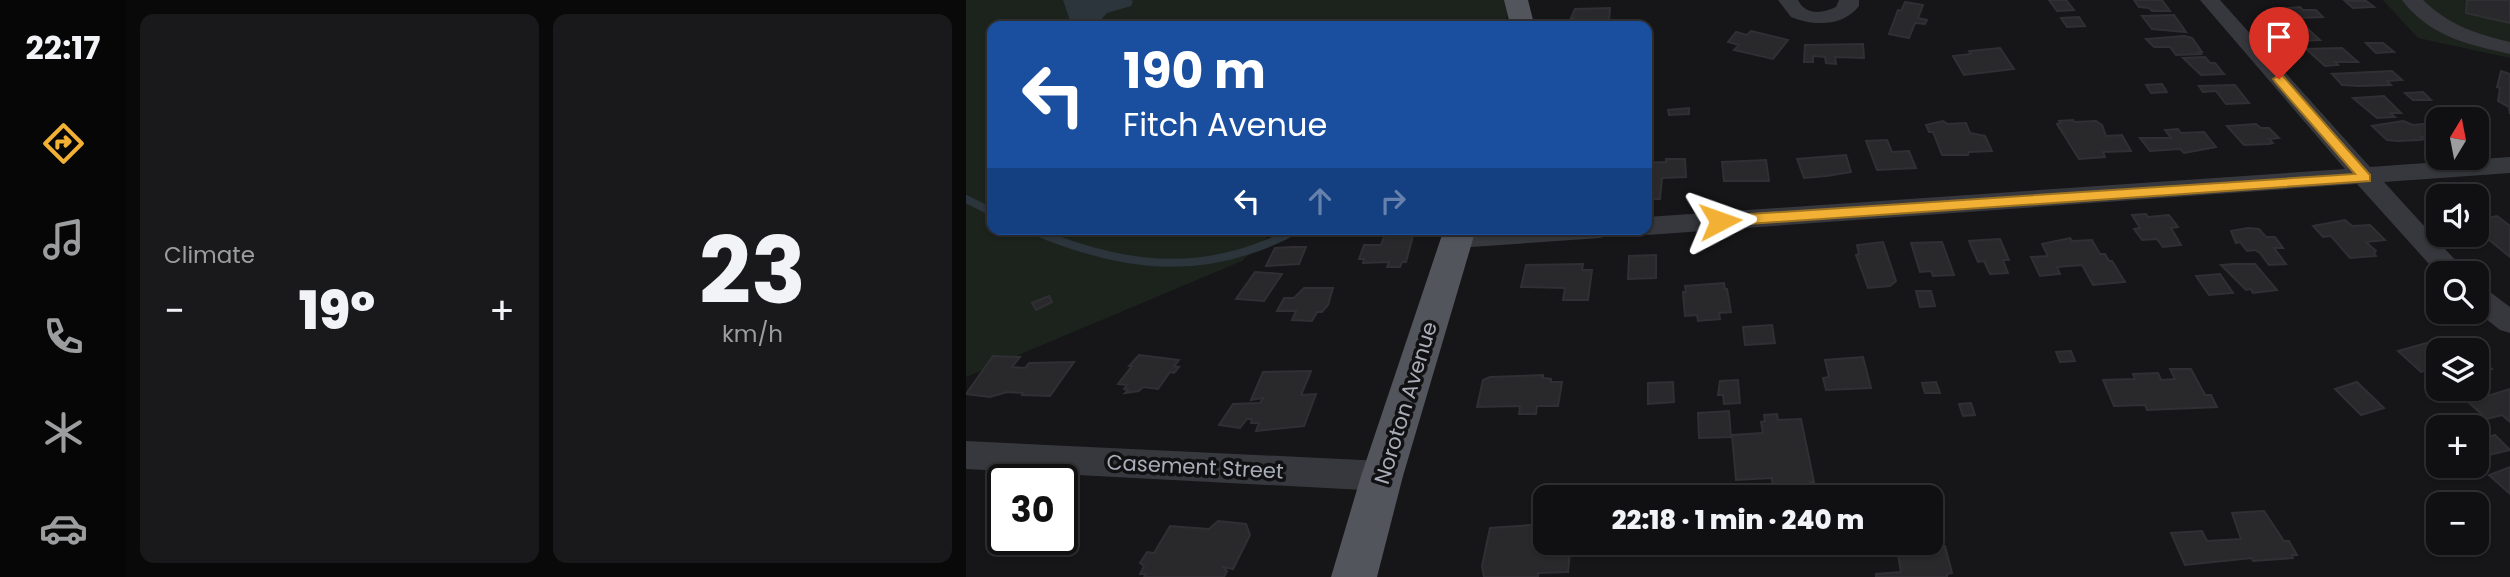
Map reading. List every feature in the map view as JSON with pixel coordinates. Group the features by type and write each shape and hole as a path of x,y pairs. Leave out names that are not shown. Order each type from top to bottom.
{"main road":[{"path":"1516,0 1521,21"},
{"name":"Noroton Avenue","path":"1354,577 1382,477 1459,235"}],"street":[{"path":"1788,0 1793,10 1801,15 1825,18 1845,11 1849,0"},
{"path":"2210,0 2365,178 2443,261"},
{"path":"2412,0 2431,20 2442,27 2469,38 2510,48"},
{"path":"1652,226 2510,166"},
{"path":"2489,306 2510,322"},
{"name":"Casement Street","path":"966,455 1382,477"}],"shaded area":[{"path":"966,0 1505,0 1508,9 1507,21 987,21 987,235 1270,235 1242,261 966,377"},
{"path":"1063,0 1133,1 1131,6 1107,13 1100,21 1070,21"},
{"path":"2383,0 2510,0 2510,58 2418,38"}],"building":[{"path":"2049,0 2066,0 2074,10 2057,11"},
{"path":"2134,0 2162,0 2170,11 2152,11 2139,7"},
{"path":"2467,0 2510,0 2510,23 2466,13"},
{"path":"2345,1 2366,1 2374,7 2353,8"},
{"path":"1905,2 1923,5 1918,18 1927,20 1925,24 1915,23 1909,38 1889,34 1898,10 1901,11"},
{"path":"2300,7 2303,10 2316,10 2323,17 2276,19 2268,10"},
{"path":"1610,8 1609,21 1575,21 1571,18 1575,9"},
{"path":"2174,15 2186,32 2152,29 2142,16"},
{"path":"2079,17 2085,26 2067,27 2061,18"},
{"path":"2285,27 2306,27 2320,40 2299,41"},
{"path":"1751,31 1788,40 1773,59 1734,50 1739,45 1728,42 1736,32 1747,35"},
{"path":"2184,36 2192,38 2201,54 2176,55 2170,47 2154,47 2146,39"},
{"path":"2366,43 2383,43 2394,52 2376,53"},
{"path":"1863,44 1864,58 1835,57 1836,64 1826,63 1825,57 1813,56 1813,62 1804,62 1805,45"},
{"path":"2000,48 2014,69 1964,75 1953,56 1971,54 1969,51"},
{"path":"2342,48 2358,62 2335,62 2338,65 2325,66 2306,49"},
{"path":"2205,57 2210,63 2215,63 2224,74 2201,75 2183,58"},
{"path":"2392,71 2402,80 2387,81 2391,85 2342,85 2332,74"},
{"path":"2501,71 2510,74 2510,114 2509,107 2498,101 2500,88 2497,87"},
{"path":"2162,84 2167,92 2151,93 2146,85"},
{"path":"2235,85 2249,103 2226,104 2216,91 2203,92 2199,86"},
{"path":"2423,92 2431,100 2413,100 2405,93"},
{"path":"2384,96 2401,113 2390,113 2395,117 2377,118 2353,98"},
{"path":"1689,108 1689,114 1669,115 1668,110"},
{"path":"1943,121 1948,124 1966,123 1970,133 1985,136 1992,151 1942,155 1933,132 1929,132 1926,125"},
{"path":"2059,121 2096,121 2102,125 2106,136 2122,135 2131,151 2103,152 2105,157 2079,159 2057,124"},
{"path":"2403,121 2413,125 2426,124 2426,136 2420,140 2387,140 2372,126"},
{"path":"2256,124 2261,128 2269,128 2279,138 2269,139 2273,143 2269,144 2244,145 2227,126"},
{"path":"2178,129 2181,133 2204,132 2216,147 2184,153 2180,149 2150,151 2140,138 2171,138 2165,130"},
{"path":"1887,140 1892,152 1909,151 1916,168 1877,170 1866,141"},
{"path":"1846,155 1851,172 1804,178 1797,159"},
{"path":"1666,159 1685,159 1686,177 1662,178 1660,199 1652,199 1652,163 1666,162"},
{"path":"1766,160 1769,181 1724,181 1722,162"},
{"path":"2146,214 2148,217 2169,215 2178,227 2171,228 2181,245 2163,247 2157,239 2142,240 2134,229 2140,228 2132,215"},
{"path":"2497,216 2510,226 2510,257 2489,240 2489,218"},
{"path":"2345,220 2352,226 2370,225 2385,240 2366,242 2376,251 2376,256 2350,258 2331,236 2323,237 2313,226"},
{"path":"2259,229 2266,237 2275,237 2283,248 2274,248 2286,264 2269,265 2260,253 2255,250 2247,251 2240,242 2236,243 2231,231"},
{"path":"1385,235 1413,235 1406,262 1402,262 1400,267 1387,267 1389,262 1363,263 1364,259 1359,259 1364,245 1381,245"},
{"path":"2070,238 2072,241 2092,240 2100,254 2105,254 2109,261 2112,261 2125,282 2093,285 2082,265 2057,267 2060,274 2040,276 2031,257 2048,256 2042,244"},
{"path":"2000,239 2009,260 2003,260 2008,273 1990,274 1984,261 1978,262 1969,241"},
{"path":"1883,242 1896,281 1890,286 1868,288 1856,255 1859,254 1857,245"},
{"path":"1942,242 1954,275 1933,276 1931,271 1920,272 1911,243"},
{"path":"1306,247 1299,264 1266,266 1275,248"},
{"path":"1656,255 1656,278 1628,279 1629,256"},
{"path":"1583,264 1582,270 1592,270 1588,300 1563,300 1565,288 1521,287 1526,265"},
{"path":"2255,264 2277,290 2253,293 2251,289 2246,290 2221,265"},
{"path":"1255,272 1282,274 1264,301 1236,299"},
{"path":"2220,274 2233,293 2209,295 2196,276"},
{"path":"1724,283 1731,312 1719,313 1720,319 1698,321 1697,315 1685,316 1685,286"},
{"path":"1304,288 1333,288 1328,305 1322,312 1317,312 1312,321 1292,320 1296,311 1277,311 1284,298 1294,298"},
{"path":"1916,291 1931,291 1935,306 1920,307"},
{"path":"1049,296 1052,302 1036,310 1032,303"},
{"path":"1772,325 1775,343 1745,345 1743,327"},
{"path":"2426,343 2426,371 2421,372 2398,351"},
{"path":"2071,351 2075,361 2060,362 2056,352"},
{"path":"1139,355 1179,360 1174,366 1179,367 1174,373 1170,372 1158,389 1143,387 1139,391 1125,393 1128,390 1124,389 1127,385 1118,384"},
{"path":"993,356 1020,357 1012,367 1025,368 1029,363 1074,362 1050,396 1007,392 990,397 966,394"},
{"path":"1863,357 1871,388 1826,390 1823,378 1829,377 1825,360"},
{"path":"2170,369 2191,369 2205,395 2211,395 2217,407 2147,410 2145,405 2114,406 2103,380 2135,379 2133,374 2158,373 2161,380 2175,379"},
{"path":"1311,371 1301,395 1316,394 1304,426 1256,431 1259,423 1251,423 1252,419 1247,419 1240,428 1219,425 1233,404 1260,403 1263,398 1251,400 1263,372"},
{"path":"1543,375 1543,378 1551,379 1551,382 1562,382 1558,406 1537,406 1536,414 1519,414 1520,406 1477,407 1483,380 1490,377"},
{"path":"1738,380 1740,403 1724,404 1723,395 1718,395 1720,381"},
{"path":"1673,382 1674,402 1648,404 1648,383"},
{"path":"1936,382 1940,393 1925,393 1922,383"},
{"path":"2357,382 2384,408 2361,415 2335,389"},
{"path":"2510,389 2510,422 2502,415 2489,418 2489,415 2483,415 2468,402 2489,401 2489,396"},
{"path":"1971,403 1975,415 1963,416 1959,404"},
{"path":"1729,411 1731,437 1699,438 1698,413"},
{"path":"1777,414 1778,420 1801,419 1814,482 1810,482 1811,485 1773,485 1772,478 1736,480 1732,435 1763,433 1761,422 1765,421 1764,415"},
{"path":"2495,435 2510,450 2489,455 2489,437"},
{"path":"2510,467 2510,494 2489,475"},
{"path":"2264,511 2284,541 2289,541 2297,555 2292,555 2293,558 2253,561 2252,558 2185,565 2171,533 2202,531 2207,541 2241,539 2232,513"},
{"path":"1218,521 1246,524 1250,535 1233,569 1223,567 1227,571 1224,577 1144,577 1146,574 1140,574 1144,566 1140,563 1147,552 1154,553 1170,526 1209,529"},
{"path":"1533,525 1533,555 1570,555 1568,572 1538,573 1538,577 1484,577 1482,566 1490,528"},
{"path":"1943,546 1952,573 1947,574 1947,577 1876,577 1876,574 1901,572 1898,555 1943,555"}],"waterway":[{"path":"966,199 987,210"},
{"path":"1045,235 1098,253 1164,263 1197,262 1230,256 1285,235"}],"route":[{"path":"1720,221 2365,178 2279,79"}]}
